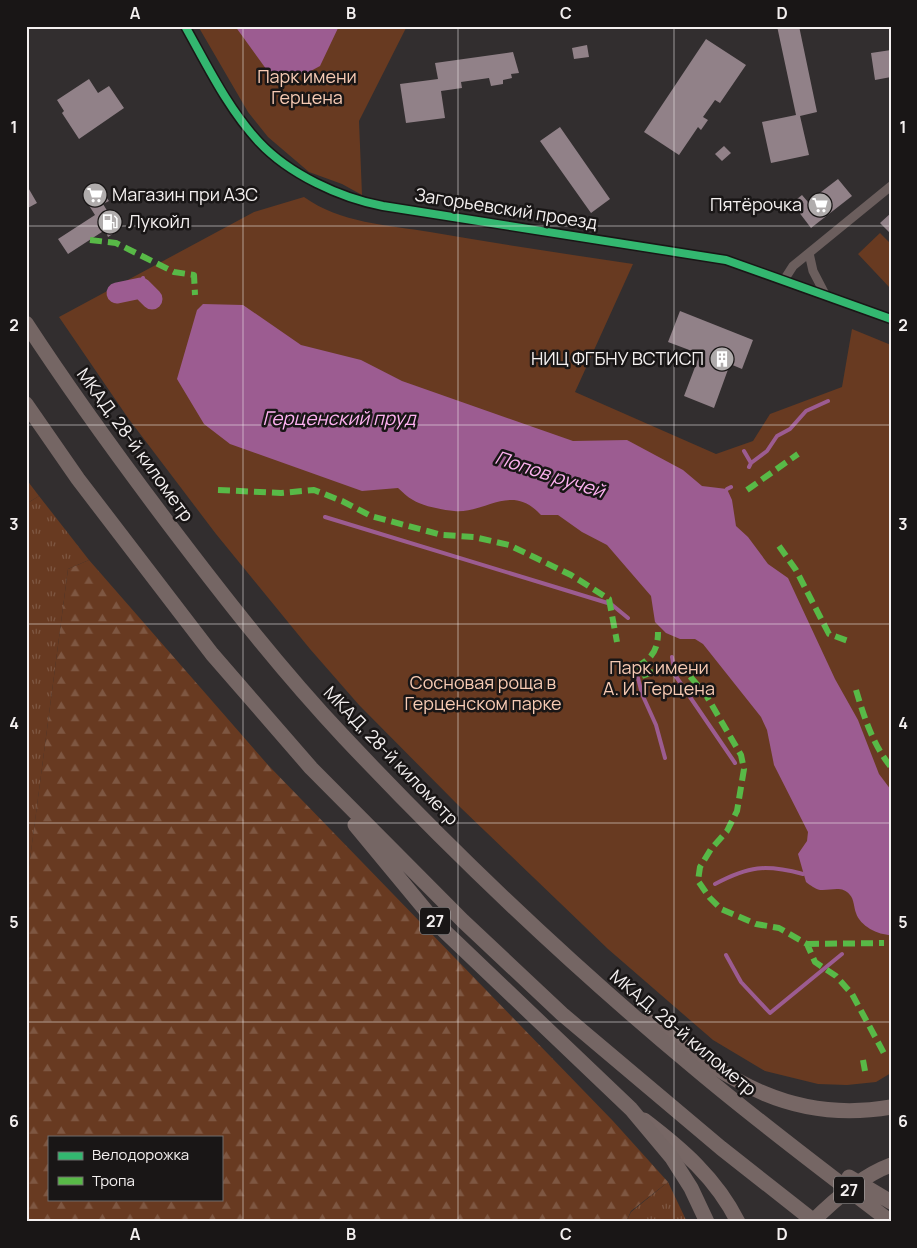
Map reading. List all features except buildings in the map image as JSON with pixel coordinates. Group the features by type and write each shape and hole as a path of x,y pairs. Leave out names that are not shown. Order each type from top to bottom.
{"highway":[{"name":"МКАД, 28-й километр","path":"26,322 115,452 236,611 344,737 439,833 592,980 749,1113 891,1222"},
{"path":"26,404 78,478 166,596 261,712 311,768 509,965 622,1066 813,1222"},
{"name":"27","path":"261,712 437,924 631,1110 672,1158 691,1188 707,1222"},
{"path":"749,1113 891,1202"},
{"name":"27","path":"813,1222 829,1205 859,1182 891,1165"}],"main road":[{"path":"592,980 660,1030 764,1095 786,1103 832,1111 885,1108"},
{"path":"631,1110 682,1150 709,1176 738,1222"}],"street":[{"name":"Загорьевский проезд","path":"186,26 227,99 261,144 295,170 346,197 396,208 707,257 752,268 891,320"},
{"path":"784,280 793,266 891,186"},
{"path":"809,253 813,271 826,296"}],"green space":[{"name":"Парк имени Герцена","path":"198,26 407,26 359,121 362,195 342,184 309,172 268,137 248,112"},
{"name":"Парк имени А. И. Герцена","path":"304,197 318,206 365,222 633,264 575,392 716,454 753,441 770,414 842,387 852,329 891,345 891,1073 876,1082 847,1085 818,1084 765,1071 713,1040 608,949 461,808 359,705 310,649 216,534 128,418 59,317 254,212"},
{"path":"880,233 891,244 890,288 858,254"},
{"path":"26,479 39,496 26,504"},
{"path":"39,496 89,560 68,569 28,875 26,504"},
{"path":"89,560 268,765 613,1121 668,1182 631,1211 626,1222 26,1222 26,873 28,874 68,569"},
{"path":"668,1182 687,1222 626,1222 631,1212"}],"water":[{"path":"235,26 339,26 320,66 307,73 281,77 269,73"},
{"name":"Герценский пруд","path":"203,304 243,305 301,345 361,360 402,381 573,441 627,440 683,470 702,486 727,489 732,500 736,526 748,537 768,564 788,578 835,679 858,720 879,774 891,790 891,935 886,935 865,926 858,918 852,899 847,892 840,889 820,890 806,882 798,854 807,841 808,832 774,765 767,730 761,717 703,644 695,639 680,639 666,633 655,622 651,596 607,545 582,532 558,515 541,515 530,505 519,501 498,502 466,511 439,509 417,502 398,488 362,491 230,444 204,424 177,379 197,310"}],"waterway":[{"path":"141,288 143,278"},
{"path":"117,293 141,288 152,299"},
{"path":"751,463 767,451 777,436 790,429 806,411 828,401"},
{"path":"744,451 751,463 749,467"},
{"path":"727,489 731,487"},
{"path":"325,517 611,604 628,618"},
{"path":"672,657 675,675 735,763"},
{"path":"638,678 642,694 656,725 665,758"},
{"path":"715,884 738,873 758,868 778,869 803,874"},
{"path":"726,955 741,982 770,1013 842,954"}],"marked path":[{"path":"90,240 116,243 174,272 194,275 195,295"},
{"path":"747,490 798,454"},
{"path":"218,490 281,493 314,490 342,501 371,516 442,535 474,537 509,545 571,575 609,599 617,642"},
{"path":"779,546 796,570 829,634 848,641"},
{"path":"636,667 646,661 653,653 657,644 658,632"},
{"path":"642,676 664,668 682,667 706,695 741,755 744,769 737,811 727,831 711,849 700,867 698,881 710,898 721,909 756,924 779,928 807,944 815,962 836,976 852,994 886,1057"},
{"path":"856,690 874,740 891,767"},
{"path":"807,944 884,943"},
{"path":"863,1060 865,1071"}],"cycle path":[{"path":"185,26 228,101 259,142 271,154 300,174 333,191 383,206 726,260 891,319"}],"place":[{"name":"Магазин при АЗС","path":"95,195"},
{"name":"Пятёрочка","path":"820,205"},
{"name":"Лукойл","path":"110,222"},
{"name":"НИЦ ФГБНУ ВСТИСП","path":"722,359"}],"water label":[{"name":"Попов ручей","path":"550,474"}],"park label":[{"name":"Сосновая роща в Герценском парке","path":"483,693"}]}
